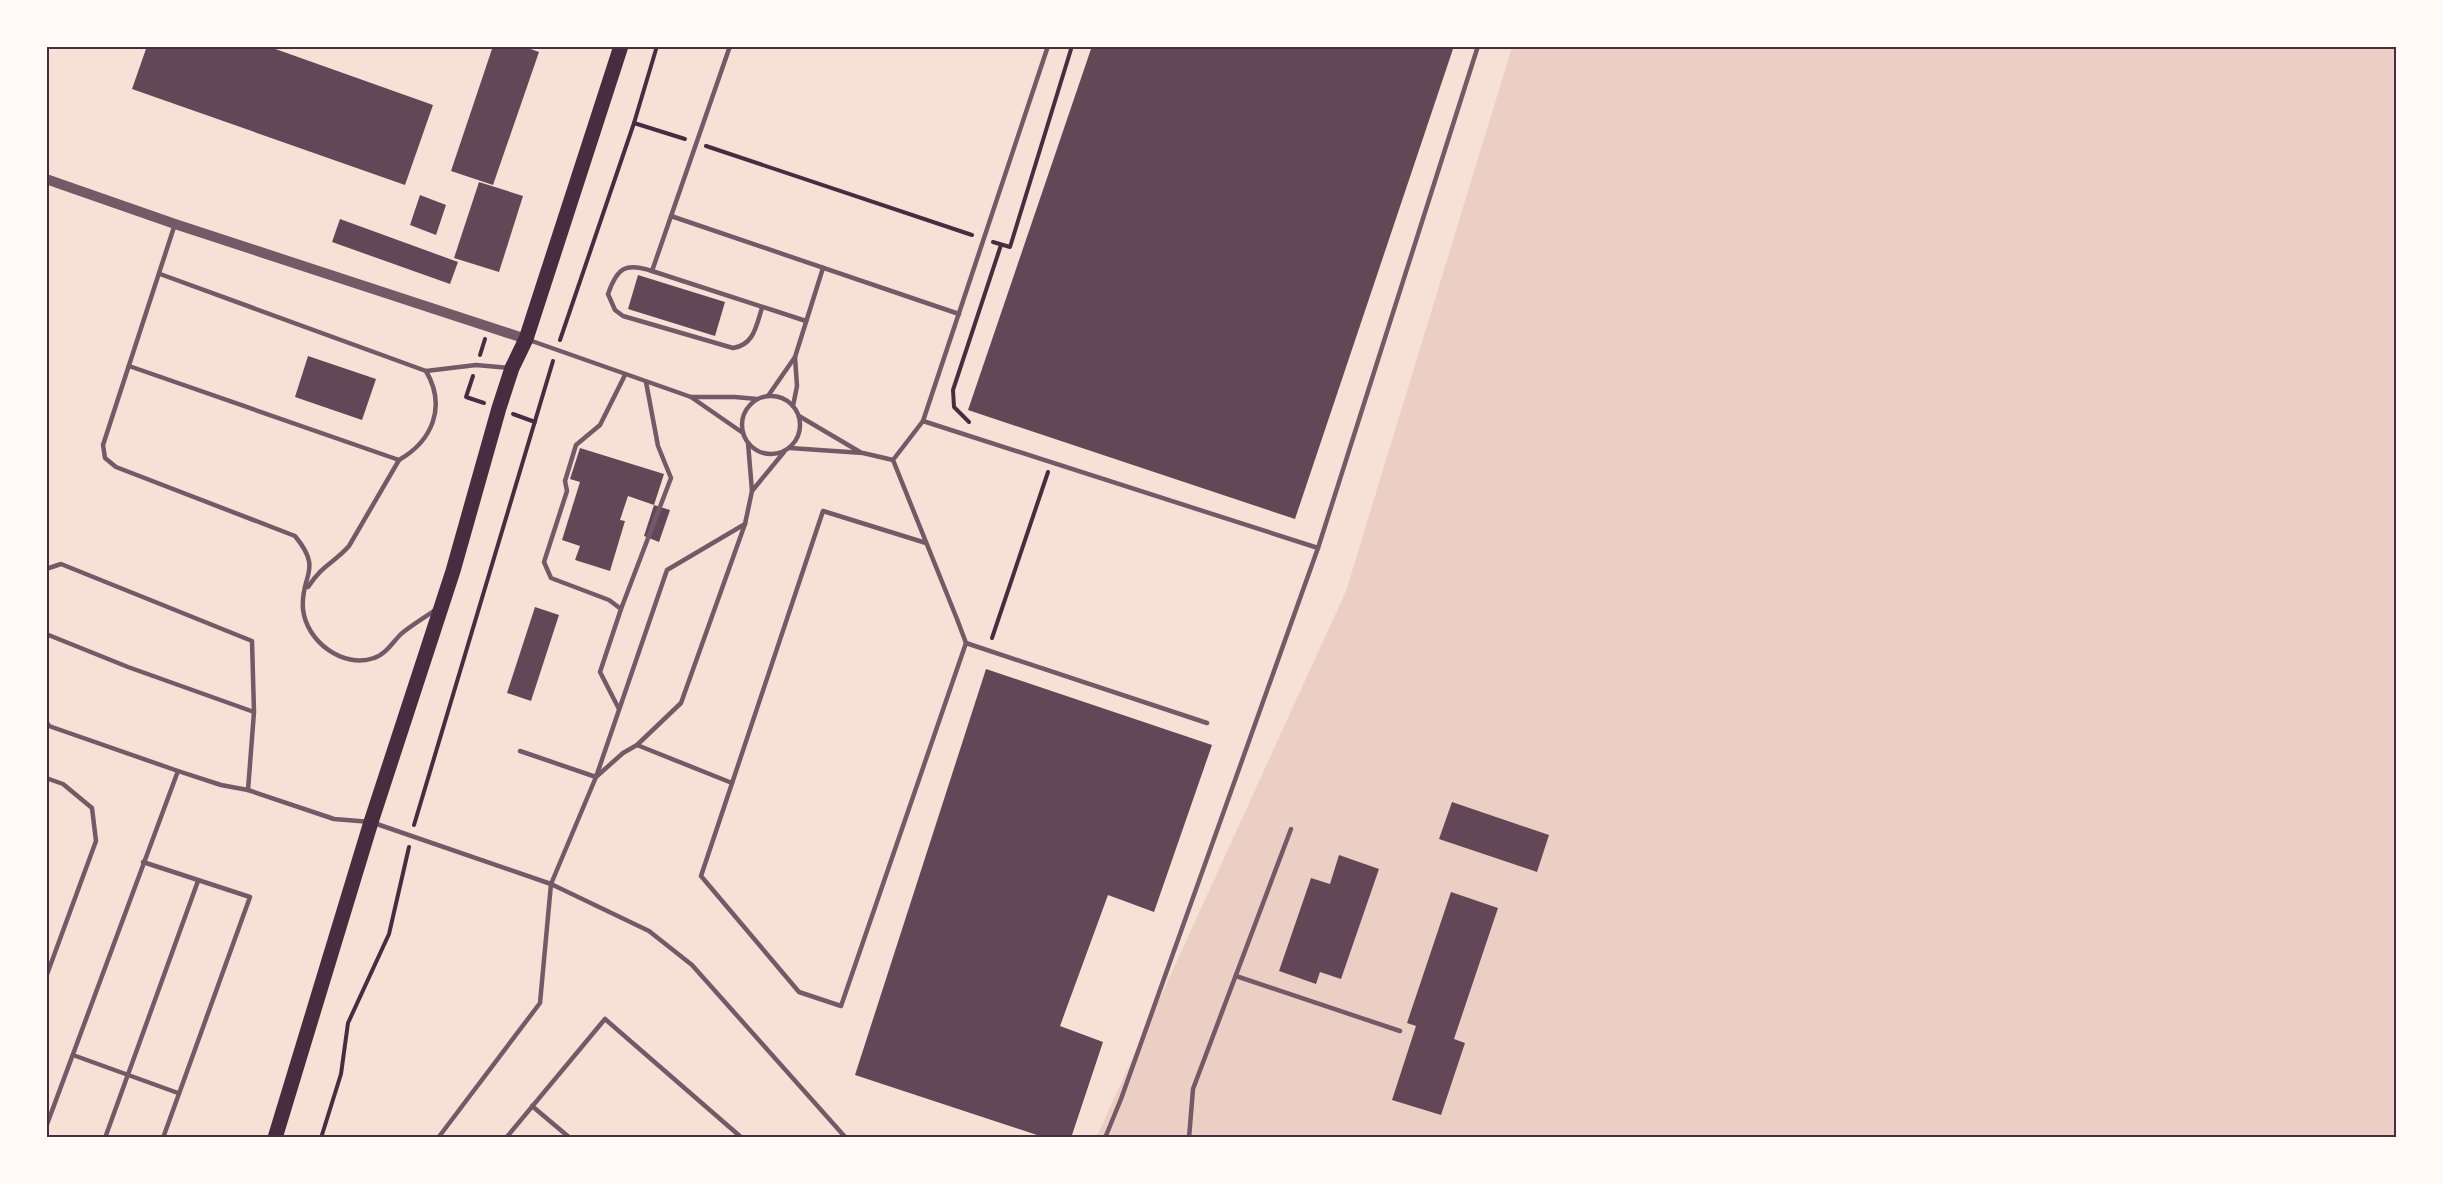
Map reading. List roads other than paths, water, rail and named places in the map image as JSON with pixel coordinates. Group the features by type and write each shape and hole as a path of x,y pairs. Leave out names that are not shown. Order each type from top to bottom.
{"main road":[{"path":"275,1137 513,368 526,339 621,46"}],"street":[{"path":"46,179 174,224 526,339"}],"lane":[{"path":"652,271 730,46"},
{"path":"893,460 923,421 1048,46"},
{"path":"1105,1137 1121,1099 1318,548 1478,46"},
{"path":"671,216 959,314"},
{"path":"174,224 160,274 103,444 105,458 116,468 295,536 305,548 311,569 303,610 312,631 324,648 341,657 360,660 375,658 401,634 441,606"},
{"path":"762,308 753,337 747,343 733,348 623,316 615,310 608,294 614,277 620,271 636,266 806,321"},
{"path":"768,396 795,357 823,268"},
{"path":"160,274 426,371 476,365 513,368"},
{"path":"526,339 691,397 743,433 748,443 752,491 745,524 681,703 637,745 623,753 596,777"},
{"path":"793,406 797,386 795,357"},
{"path":"129,366 399,460"},
{"path":"305,592 317,572 340,556 349,546 399,460 413,452 432,428 435,395 426,371"},
{"path":"621,609 609,600 551,578 543,562 567,491 565,481 576,445 600,425 625,375"},
{"path":"619,709 600,672 621,609 671,478 658,446 646,382"},
{"path":"691,397 757,399 768,396 779,397 793,406 799,416 862,453"},
{"path":"743,433 744,416 749,406 757,399"},
{"path":"752,491 799,433 799,416"},
{"path":"923,421 1318,548"},
{"path":"748,443 762,453 773,454 787,449 862,453 893,460"},
{"path":"893,460 926,543 966,644 842,1006 799,992 701,876 823,512 926,543"},
{"path":"438,1137 540,1003 551,884 596,777 667,570 745,524"},
{"path":"46,569 61,564 252,641 254,712 248,790"},
{"path":"46,634 128,667 254,712"},
{"path":"966,644 1207,723"},
{"path":"47,724 221,785 248,790 333,819 371,822 411,835 551,884 649,931 692,965 846,1137"},
{"path":"637,745 732,783"},
{"path":"520,751 596,777"},
{"path":"46,1127 178,771"},
{"path":"46,778 63,784 92,808 96,840 46,977"},
{"path":"1189,1137 1193,1089 1291,829"},
{"path":"143,862 250,897 163,1137"},
{"path":"105,1137 198,881"},
{"path":"1236,976 1400,1031"},
{"path":"506,1137 605,1019 742,1137"},
{"path":"73,1055 178,1093"},
{"path":"532,1106 570,1137"}]}
